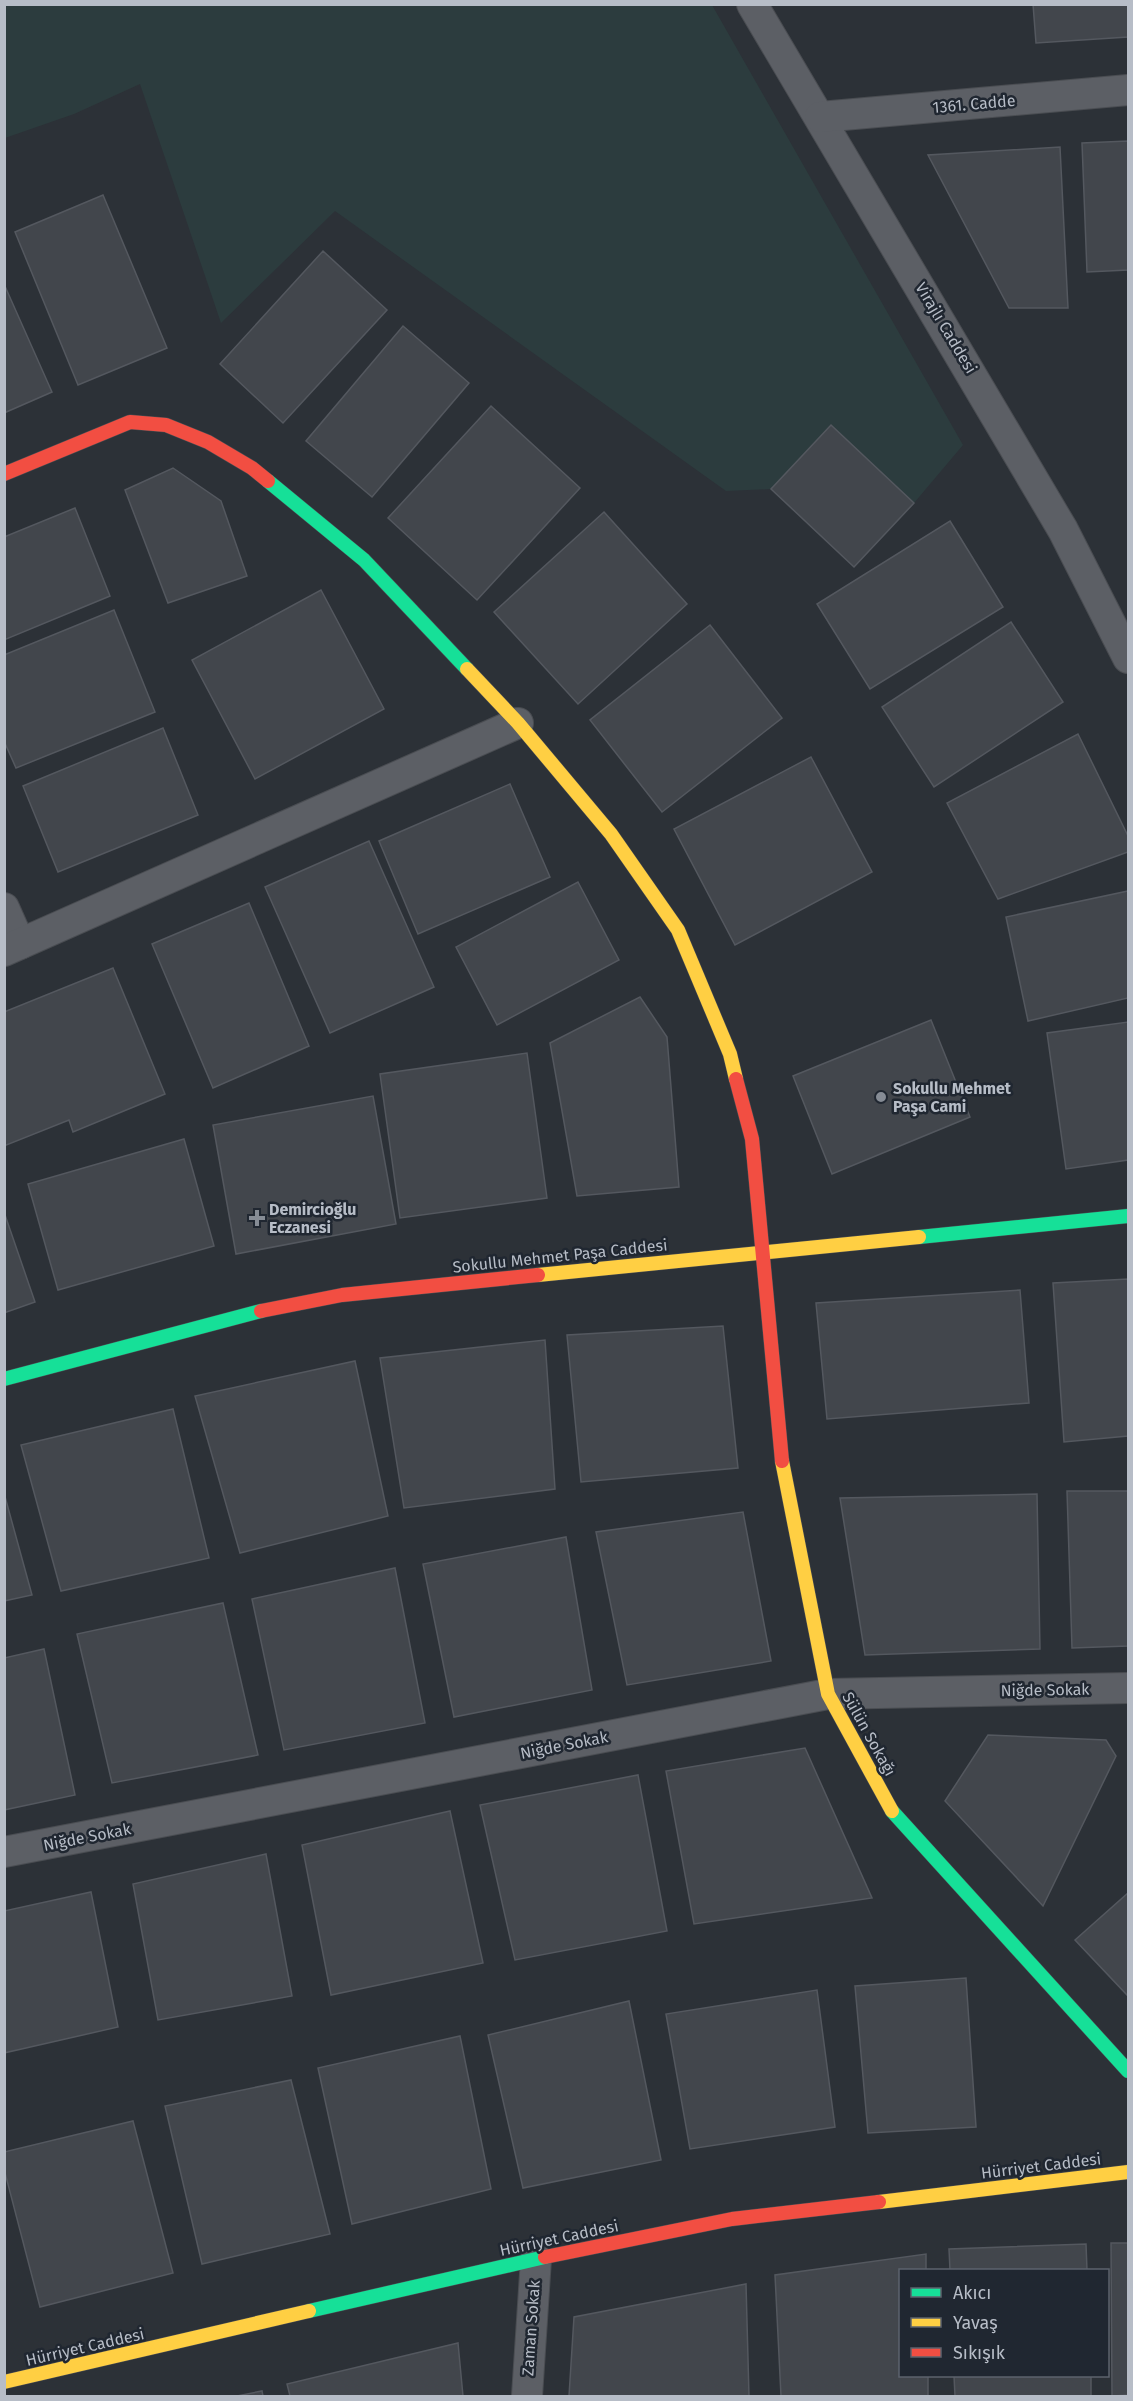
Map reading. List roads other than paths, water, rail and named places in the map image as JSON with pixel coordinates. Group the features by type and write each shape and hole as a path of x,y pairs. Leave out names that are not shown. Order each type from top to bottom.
{"street":[{"name":"Virajlı Caddesi","path":"752,4 1058,520 1128,658"},
{"name":"1361. Cadde","path":"820,117 1128,90"},
{"name":"Sülün Sokağı","path":"4,474 130,422 166,425 208,442 252,468 364,560 518,723 611,834 678,930 730,1054 752,1139 784,1481 828,1694 894,1815 1128,2071"},
{"path":"4,908 12,948 518,723"},
{"name":"Sokullu Mehmet Paşa Caddesi","path":"4,1379 262,1311 342,1295 1128,1216"},
{"name":"Niğde Sokak","path":"4,1852 828,1694 1128,1688"},
{"name":"Hürriyet Caddesi","path":"4,2382 536,2259 732,2219 1128,2172"},
{"name":"Zaman Sokak","path":"527,2397 536,2259"}],"place":[{"name":"Sokullu Mehmet Paşa Cami","path":"881,1097"},
{"name":"Demircioğlu Eczanesi","path":"257,1218"}]}
